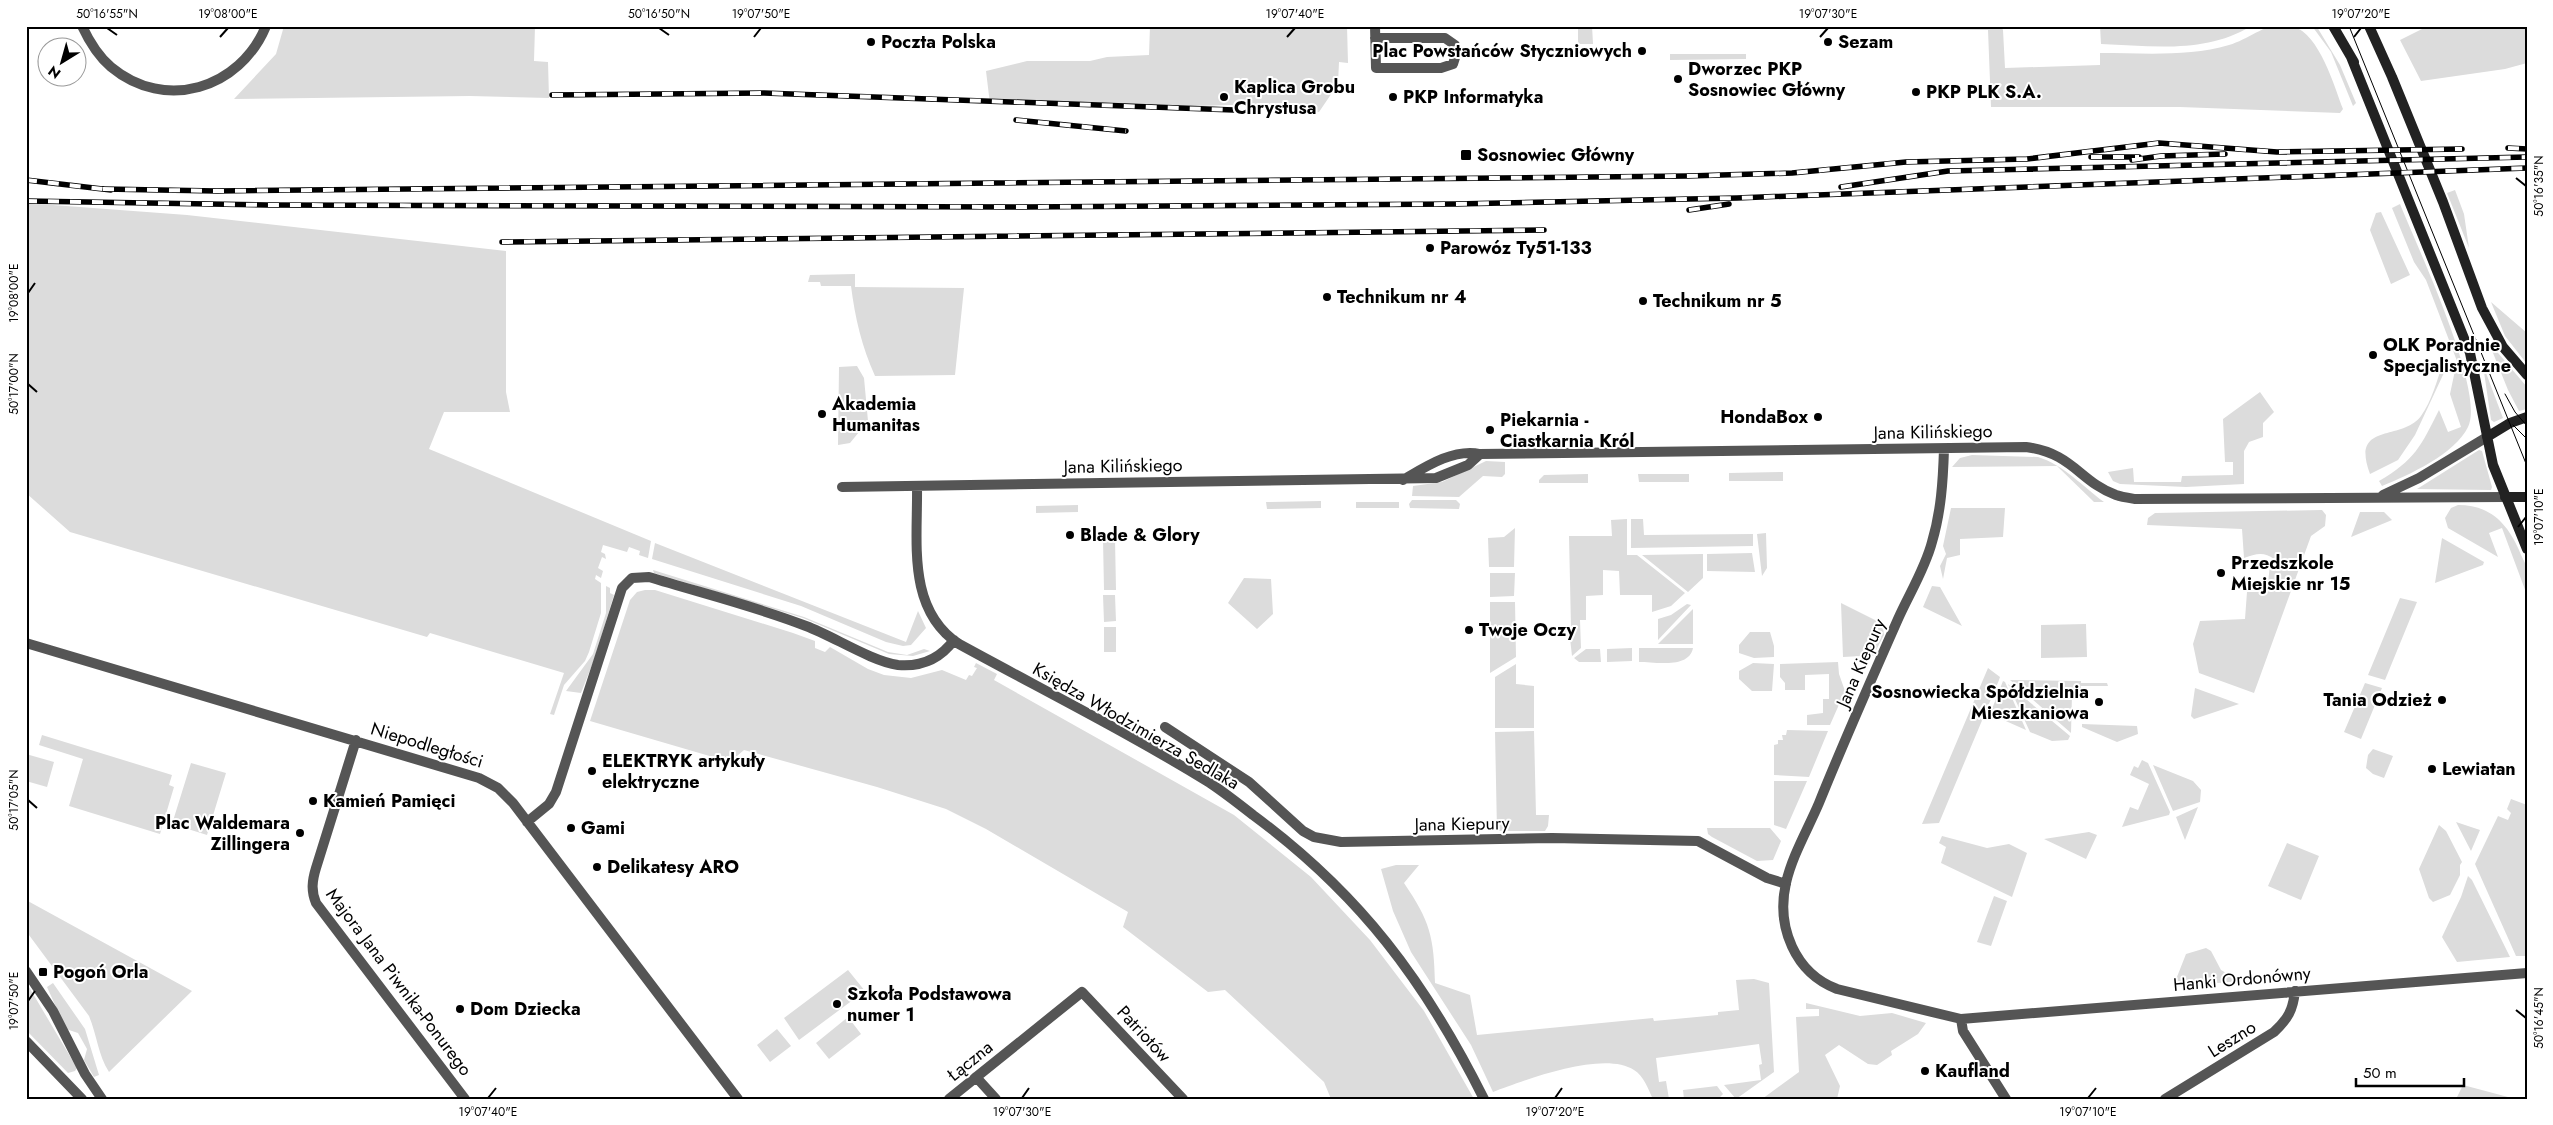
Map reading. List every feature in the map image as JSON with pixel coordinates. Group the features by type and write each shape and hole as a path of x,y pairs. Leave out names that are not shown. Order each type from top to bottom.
{"main road":[{"path":"2333,26 2351,57 2470,354 2493,464 2527,549"},
{"path":"2369,26 2379,47 2385,70 2433,192 2492,328 2503,347 2527,375"},
{"path":"2487,436 2510,423 2527,417"},
{"path":"2505,497 2527,497"}],"street":[{"path":"82,26 100,54 119,72 152,88 177,90 202,86 234,71 250,56 265,30"},
{"path":"1375,26 1375,38 1376,68 1441,68 1452,64 1456,59 1457,51 1455,45 1445,38 1375,38"},
{"name":"Jana Kilińskiego","path":"2372,498 2399,489 2487,436"},
{"name":"Jana Kilińskiego","path":"1404,480 1438,462 1470,452 1480,454 2026,447 2048,451 2065,459 2116,495 2135,499 2505,497"},
{"name":"Jana Kiepury","path":"1944,449 1942,488 1932,544 1826,784 1786,884 1785,919 1792,948 1800,963 1814,977 1837,989 1961,1019"},
{"name":"Jana Kilińskiego","path":"842,487 1404,480 1436,478 1468,465 1480,454"},
{"name":"Księdza Włodzimierza Sedlaka","path":"917,486 920,587 929,612 941,629 954,640 1211,784 1279,834 1360,909 1408,968 1450,1033 1484,1099"},
{"path":"527,822 545,808 556,792 621,592 624,584 632,578 648,578 779,617 826,634 888,663 906,665 930,661 945,651 954,640"},
{"name":"Niepodległości","path":"26,643 486,780 502,792 527,822 738,1099"},
{"name":"Jana Kiepury","path":"1165,728 1249,782 1303,831 1314,837 1341,842 1552,838 1698,841 1766,878 1786,884"},
{"name":"Majora Jana Piwnika-Ponurego","path":"356,740 316,868 313,880 313,896 316,903 466,1099"},
{"path":"26,971 52,1011 85,1074 102,1099"},
{"name":"Hanki Ordonówny","path":"1961,1019 2527,972"},
{"name":"Leszno","path":"2165,1099 2274,1032 2288,1019 2294,1007 2295,991"},
{"name":"Łączna","path":"949,1099 1082,992"},
{"name":"Patriotów","path":"1082,992 1182,1099"},
{"path":"1961,1019 1963,1031 2006,1099"},
{"path":"26,1041 82,1099"},
{"path":"976,1077 996,1099"}],"shaded area":[{"path":"2276,25 2293,26 2303,31 2318,50 2325,62 2343,109 2340,113 2180,107 1991,107 1988,30 1895,29 1890,26 2001,27 2003,30 2005,68 2100,65 2100,53 2165,54 2213,49 2237,42 2268,27"},
{"path":"284,26 535,26 534,61 548,62 549,98 470,96 234,99 276,54"},
{"path":"1150,26 1347,26 1348,63 1339,62 1338,84 1319,112 1303,114 1294,103 1195,106 990,104 986,71 1027,61 1090,61 1107,57 1149,55"},
{"path":"1578,26 1592,26 1593,44 1578,44"},
{"path":"2100,26 2251,26 2234,35 2216,41 2197,45 2159,47 2101,44"},
{"path":"2312,26 2317,27 2340,65 2356,103 2353,106 2331,52"},
{"path":"2428,26 2527,26 2527,63 2505,69 2421,81 2400,40"},
{"path":"1670,54 1746,54 1746,59 1670,60"},
{"path":"2455,190 2464,214 2469,248 2447,193"},
{"path":"26,203 187,215 506,251 506,392 510,412 444,412 429,449 651,541 648,558 639,555 640,551 629,547 627,552 603,545 601,552 605,554 606,559 602,557 598,568 603,571 601,578 596,575 595,579 601,583 601,613 585,661 564,685 554,715 550,714 564,673 430,633 427,637 70,532 26,493"},
{"path":"2400,204 2447,317 2459,352 2471,409 2468,427 2453,446 2418,470 2382,486 2379,481 2409,459 2422,443 2439,410 2448,432 2461,427 2450,394 2457,361 2426,280 2414,262 2392,208"},
{"path":"2381,212 2410,275 2391,284 2370,230 2376,213"},
{"path":"855,274 855,287 964,288 955,375 875,376 860,332 851,286 821,286 820,282 808,282 810,275"},
{"path":"2491,302 2527,333 2527,364 2505,336"},
{"path":"2493,347 2527,387 2527,409 2519,411 2508,390 2491,348"},
{"path":"2449,362 2415,435 2398,460 2370,474 2366,457 2367,446 2372,439 2413,424 2421,416 2431,397 2443,363"},
{"path":"2483,365 2503,418 2494,422 2491,420"},
{"path":"857,366 864,378 868,421 850,443 838,445 839,367"},
{"path":"2260,392 2274,412 2263,423 2263,437 2249,442 2244,451 2244,484 2186,487 2120,484 2113,481 2108,472 2133,468 2134,482 2181,482 2182,476 2233,475 2233,462 2225,462 2223,419"},
{"path":"2479,450 2482,451 2492,487 2491,490 2417,489"},
{"path":"1972,455 2038,457 2056,465 2065,471 2104,502 2094,502 2057,466 1952,467 1960,458"},
{"path":"1486,461 1505,462 1505,474 1502,477 1483,476 1459,497 1412,496 1413,486 1442,482"},
{"path":"1783,472 1783,481 1729,481 1729,473"},
{"path":"1588,474 1588,483 1539,483 1539,480 1544,475"},
{"path":"1638,474 1689,474 1689,482 1639,482"},
{"path":"1412,500 1456,500 1460,504 1459,509 1410,508 1409,504"},
{"path":"1321,501 1321,508 1267,509 1266,502"},
{"path":"1356,502 1399,502 1399,508 1356,508"},
{"path":"1078,505 1078,512 1036,513 1036,506"},
{"path":"2458,505 2479,508 2496,517 2503,524 2514,540 2527,568 2527,595 2502,528 2489,533 2498,557 2448,528 2445,518 2451,508"},
{"path":"1951,508 2005,508 2003,537 1960,539 1960,555 1947,558 1943,579 1940,566 1946,554 1943,546"},
{"path":"2322,510 2326,515 2325,526 2311,536 2254,693 2199,673 2193,644 2200,621 2245,619 2247,592 2267,592 2270,565 2274,559 2263,554 2244,558 2242,529 2147,525 2148,518 2155,513"},
{"path":"2360,512 2384,512 2392,520 2351,537"},
{"path":"1627,519 1627,555 1637,555 1685,593 1671,606 1652,612 1652,595 1620,595 1619,571 1603,570 1603,595 1586,596 1586,620 1580,620 1581,648 1572,656 1570,638 1559,629 1571,628 1569,536 1612,536 1611,520"},
{"path":"1631,519 1643,519 1644,535 1753,534 1753,546 1631,548"},
{"path":"1515,528 1514,567 1489,567 1488,538 1504,537"},
{"path":"1766,533 1767,568 1762,576 1757,534"},
{"path":"2442,538 2484,562 2483,565 2435,583"},
{"path":"1103,539 1115,539 1116,590 1104,590"},
{"path":"655,543 906,642 918,611 926,628 911,645 903,646 886,642 801,606 652,559"},
{"path":"1752,553 1755,572 1707,571 1707,554"},
{"path":"1703,554 1703,578 1688,592 1642,555"},
{"path":"653,570 804,617 888,652 907,655 924,649 930,651 913,656 889,654 803,618 654,573"},
{"path":"1490,573 1515,573 1514,596 1490,597"},
{"path":"1244,578 1271,579 1273,614 1257,629 1228,603"},
{"path":"606,586 610,588 610,593 614,595 594,660 581,693 566,691 593,654 606,613"},
{"path":"1932,586 1940,587 1962,626 1923,607"},
{"path":"655,590 793,633 815,641 815,648 825,652 830,647 868,669 884,675 911,678 942,670 966,680 969,675 972,676 977,668 974,667 976,663 997,674 994,680 1234,815 1311,877 1370,940 1424,1011 1474,1099 1331,1099 1324,1082 1225,990 1208,992 1123,927 1128,912 986,829 946,809 877,787 744,750 730,762 590,721 630,600 637,592"},
{"path":"1103,595 1115,595 1116,621 1104,622"},
{"path":"2400,598 2417,602 2385,680 2368,675"},
{"path":"1490,602 1515,602 1516,657 1490,673"},
{"path":"1841,603 1877,621 1861,656 1843,657"},
{"path":"1687,604 1691,605 1658,640 1658,619 1671,615"},
{"path":"1693,609 1693,644 1658,644"},
{"path":"1882,620 1884,635 1873,656 1867,653"},
{"path":"2086,624 2087,657 2041,658 2041,625"},
{"path":"1104,627 1116,627 1116,652 1104,652"},
{"path":"1750,632 1770,632 1774,646 1774,657 1754,658 1739,653 1739,645"},
{"path":"1632,648 1632,661 1607,662 1607,649"},
{"path":"1639,648 1693,648 1690,655 1685,659 1678,662 1662,663 1639,662"},
{"path":"1586,649 1600,649 1601,662 1579,662 1574,658"},
{"path":"1838,662 1839,674 1845,691 1830,725 1807,725 1807,715 1823,713 1823,699 1829,699 1829,674 1805,675 1805,690 1785,690 1785,683 1780,677 1780,664"},
{"path":"1753,663 1774,664 1772,691 1752,691 1739,679 1739,671"},
{"path":"1516,664 1516,684 1534,686 1534,728 1495,728 1495,677"},
{"path":"1988,668 2000,677 1939,823 1922,824"},
{"path":"2010,680 2081,681 2081,683 2107,683 2108,686 2081,686 2081,694 2072,694 2071,733"},
{"path":"2003,681 2005,682 2026,730 1990,714"},
{"path":"2365,683 2382,688 2361,739 2344,732"},
{"path":"2008,684 2070,736 2068,740 2052,741 2030,732"},
{"path":"2195,688 2239,704 2194,719 2191,716"},
{"path":"2082,724 2137,726 2138,734 2117,742 2082,727"},
{"path":"1787,730 1828,731 1809,777 1774,775 1774,745 1778,744 1778,740 1783,740 1782,735 1786,735"},
{"path":"1534,731 1536,815 1549,815 1548,826 1545,831 1497,831 1495,732"},
{"path":"42,735 172,775 169,785 174,787 160,834 69,806 83,759 39,745"},
{"path":"2373,749 2393,756 2384,778 2373,774 2366,768 2368,755"},
{"path":"26,754 54,762 47,787 26,781"},
{"path":"2142,760 2148,763 2170,812 2169,815 2122,827 2130,807 2138,810 2149,784 2130,775 2134,766 2138,768"},
{"path":"191,763 226,773 207,835 172,824"},
{"path":"2153,765 2193,781 2201,790 2200,802 2173,811"},
{"path":"1774,781 1807,781 1786,829 1774,825"},
{"path":"2511,799 2527,805 2527,956 2516,956 2475,864 2498,816 2508,820 2511,813 2507,809"},
{"path":"2198,807 2185,840 2176,817"},
{"path":"2456,822 2480,830 2471,851"},
{"path":"2439,825 2446,831 2462,862 2460,865 2460,875 2450,895 2433,902 2429,898 2419,869"},
{"path":"1707,828 1770,828 1781,841 1773,860 1757,861 1712,837 1708,834"},
{"path":"2089,832 2097,835 2086,859 2044,839"},
{"path":"1942,836 1987,848 2009,844 2027,853 2012,897 1941,863 1946,847 1939,843"},
{"path":"2287,843 2319,856 2301,900 2268,886"},
{"path":"1396,865 1419,865 1404,883 1420,908 1429,930 1432,941 1435,983 1470,995 1477,1035 1653,1018 1654,1021 1718,1015 1718,1012 1739,1010 1736,980 1754,979 1769,983 1774,1072 1736,1099 1724,1085 1761,1080 1759,1065 1762,1064 1759,1044 1656,1058 1659,1082 1666,1081 1669,1099 1653,1099 1643,1079 1634,1070 1620,1065 1603,1063 1584,1065 1544,1074 1493,1092 1471,1045 1411,952 1393,911 1381,869"},
{"path":"2468,876 2472,880 2510,957 2457,962 2442,937 2461,897"},
{"path":"1994,896 2007,901 1991,946 1977,942"},
{"path":"26,900 192,991 109,1072 102,1059 89,1016 26,931"},
{"path":"2206,948 2211,951 2221,970 2240,981 2173,987 2186,954"},
{"path":"848,970 865,991 799,1040 784,1018"},
{"path":"26,982 77,1068 75,1071 68,1073 26,1030"},
{"path":"53,983 85,1029 99,1075 94,1077 84,1060 87,1049 78,1033 66,1029 47,987"},
{"path":"1806,1003 1860,1016 1892,1013 1926,1023 1918,1034 1891,1051 1892,1055 1877,1065 1868,1064 1839,1045 1825,1055 1840,1086 1837,1099 1762,1099 1799,1072 1796,1017 1819,1016 1819,1009 1806,1009"},
{"path":"848,1017 861,1034 829,1059 816,1043"},
{"path":"777,1029 791,1046 770,1062 757,1045"},
{"path":"2463,1085 2508,1097 2456,1099"},
{"path":"1717,1086 1723,1094 1718,1099 1684,1099 1683,1090"}],"tram line":[{"path":"2349,26 2527,466"},
{"path":"2505,394 2515,412 2527,426"},
{"path":"2513,425 2527,439"}],"railway":[{"path":"552,95 764,93 1234,110"},
{"path":"1016,120 1126,131"},
{"path":"103,189 217,191 1688,176 1792,173 1906,162 2027,159 2159,143 2277,152 2462,149"},
{"path":"2508,148 2527,149"},
{"path":"2132,160 2161,156 2225,154"},
{"path":"2091,157 2139,157"},
{"path":"1841,187 1948,171 2527,157"},
{"path":"26,201 267,205 1022,207 1455,204 1737,198 2527,168"},
{"path":"26,180 111,190"},
{"path":"1689,210 1729,204"},
{"path":"502,242 1544,230"}],"place":[{"name":"Poczta Polska","path":"871,42"},
{"name":"Sezam","path":"1828,42"},
{"name":"Plac Powstańców Styczniowych","path":"1642,51"},
{"name":"Dworzec PKP Sosnowiec Główny","path":"1678,79"},
{"name":"PKP PLK S.A.","path":"1916,92"},
{"name":"Kaplica Grobu Chrystusa","path":"1224,97"},
{"name":"PKP Informatyka","path":"1393,97"},
{"name":"Sosnowiec Główny","path":"1466,155"},
{"name":"Parowóz Ty51-133","path":"1430,248"},
{"name":"Technikum nr 4","path":"1327,297"},
{"name":"Technikum nr 5","path":"1643,301"},
{"name":"OLK Poradnie Specjalistyczne","path":"2373,355"},
{"name":"Akademia Humanitas","path":"822,414"},
{"name":"HondaBox","path":"1818,417"},
{"name":"Piekarnia - Ciastkarnia Król","path":"1490,430"},
{"name":"Blade & Glory","path":"1070,535"},
{"name":"Przedszkole Miejskie nr 15","path":"2221,573"},
{"name":"Twoje Oczy","path":"1469,630"},
{"name":"Tania Odzież","path":"2442,700"},
{"name":"Sosnowiecka Spółdzielnia Mieszkaniowa","path":"2099,702"},
{"name":"Lewiatan","path":"2432,769"},
{"name":"ELEKTRYK artykuły elektryczne","path":"592,771"},
{"name":"Kamień Pamięci","path":"313,801"},
{"name":"Gami","path":"571,828"},
{"name":"Plac Waldemara Zillingera","path":"300,833"},
{"name":"Delikatesy ARO","path":"597,867"},
{"name":"Pogoń Orla","path":"43,972"},
{"name":"Szkoła Podstawowa numer 1","path":"837,1004"},
{"name":"Dom Dziecka","path":"460,1009"},
{"name":"Kaufland","path":"1925,1071"}]}
